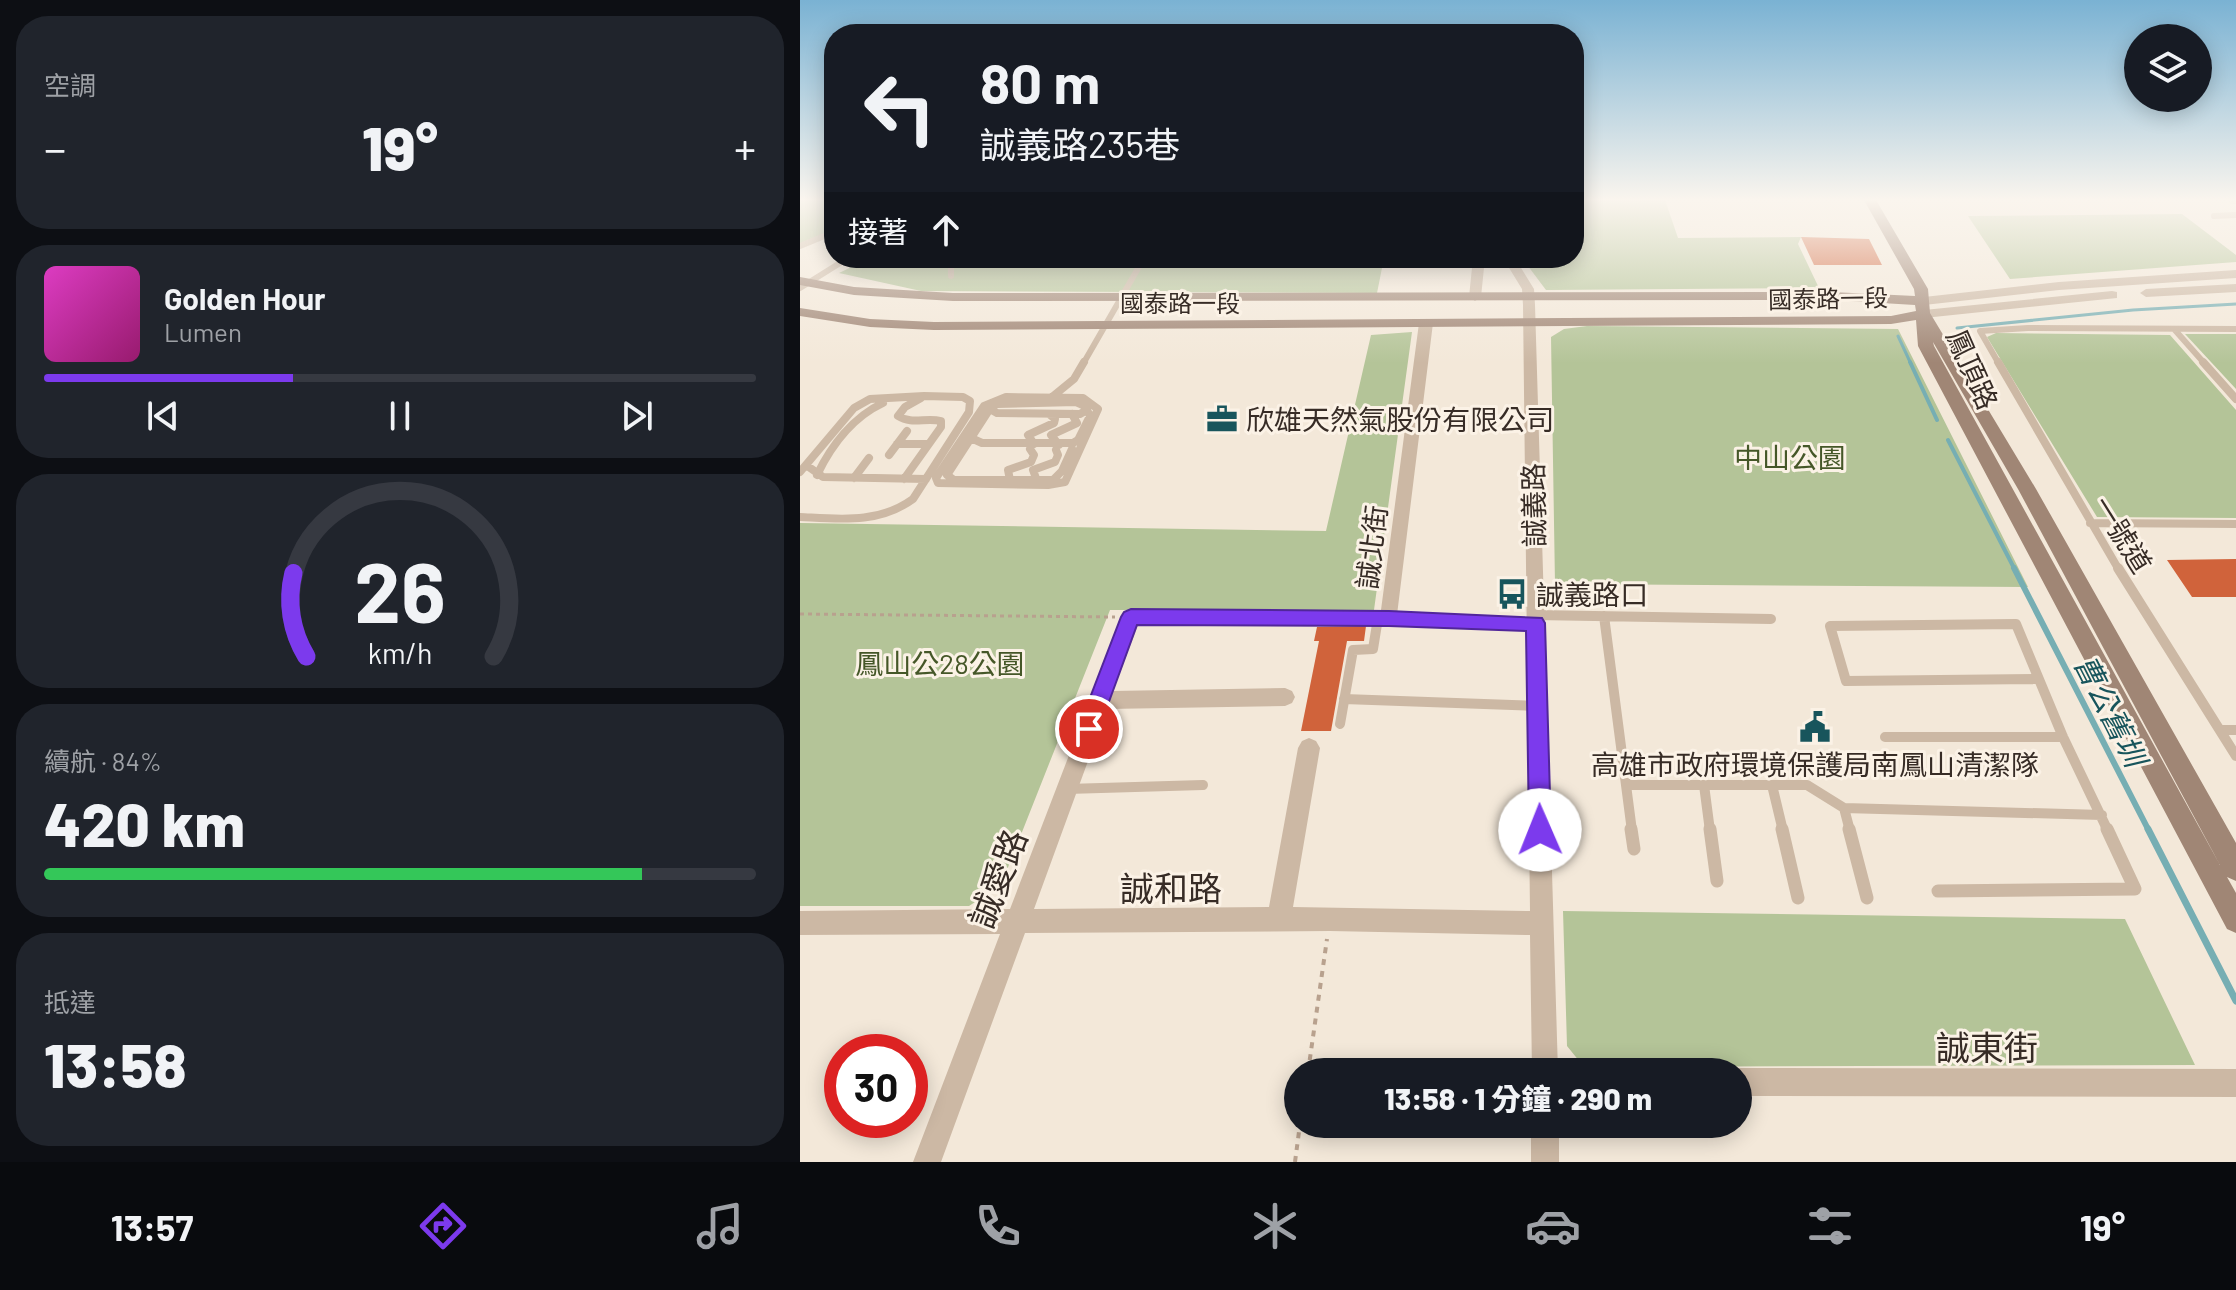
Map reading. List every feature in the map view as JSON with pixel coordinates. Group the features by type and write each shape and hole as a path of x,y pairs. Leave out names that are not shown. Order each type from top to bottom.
{"street":[{"path":"1901,254 1921,289 1924,307"},
{"path":"1475,297 1478,268"},
{"path":"1515,268 1523,280 1529,310"},
{"path":"1924,307 2059,286 2236,274"},
{"name":"國泰路一段","path":"802,286 896,305 1115,310 1426,323 1606,300 1924,307"},
{"path":"1924,307 2236,288"},
{"name":"國泰路一段","path":"800,303 888,315 1475,297 1529,310"},
{"name":"國泰路一段","path":"800,312 870,323 934,326 1115,310 1529,310 1891,320 1924,307"},
{"name":"鳳頂路","path":"1924,307 2236,868"},
{"name":"鳳頂路","path":"1924,307 1926,346 2236,920"},
{"name":"誠義路","path":"1529,310 1545,1058"},
{"name":"誠北街","path":"1131,617 1383,618 1426,323"},
{"name":"誠愛路","path":"927,1162 1131,617"},
{"path":"1100,700 1285,697"},
{"path":"1279,921 1309,748"},
{"name":"誠和路","path":"800,923 1330,919 1542,923"},
{"name":"誠東街","path":"1752,1082 2236,1083"},
{"path":"1545,1138 1545,1162"}],"lane":[{"path":"802,286 832,268"},
{"path":"951,268 951,276"},
{"path":"1052,397 1074,379 1138,268"},
{"path":"2174,329 2236,329"},
{"path":"2174,329 2236,399"},
{"name":"一號道","path":"2174,329 1980,331 2090,523 2236,756"},
{"path":"800,517 888,516 913,499 926,479 952,438 969,412 970,401 963,397 881,396 860,404 803,468 817,475 926,479"},
{"path":"904,479 941,427 941,421 928,418 903,421 898,416 905,407 924,396"},
{"path":"1084,442 1072,449 1053,480 948,477 990,401 1006,397 1052,397 1088,407"},
{"path":"1002,402 1076,402 1088,407 1098,413 1065,482 1058,485 938,483 936,478 990,409 1002,402"},
{"path":"817,475 821,463 861,415 883,403"},
{"path":"990,409 997,413 1072,414 1088,407"},
{"path":"1057,447 1078,440 1088,407"},
{"path":"1010,480 1008,470 1033,458 1028,435 1054,423 1055,419 1049,414"},
{"path":"1037,481 1033,470 1055,462 1058,455 1051,435 1077,423 1072,414"},
{"path":"889,455 907,431"},
{"path":"952,438 967,440 975,448 1072,449"},
{"path":"897,444 928,444"},
{"path":"854,478 869,458"},
{"path":"2090,523 2236,524"},
{"path":"1604,616 1634,849"},
{"path":"1340,724 1353,650 1373,649 1383,618 1604,616 1771,619"},
{"path":"1938,891 2135,889 2063,737 2016,624 1830,626 1846,681 2038,679"},
{"path":"1344,699 1538,706"},
{"path":"2220,730 2236,730"},
{"path":"1885,737 2063,737"},
{"path":"1067,789 1203,785"},
{"path":"1626,785 1807,785 1844,808 2102,815"},
{"path":"1704,785 1717,881"},
{"path":"1772,785 1798,898"},
{"path":"1844,808 1867,898"}],"path":[{"path":"800,614 1131,617"},
{"path":"1310,1058 1330,919"},
{"path":"1295,1162 1298,1138"}],"green space":[{"path":"1584,254 1803,254 1819,288 1546,290 1530,268 1584,268"},
{"path":"1993,254 2236,255 2236,262 2010,279"},
{"path":"849,268 1382,268 1377,293 921,291 839,273"},
{"name":"中山公園","path":"1587,326 1898,329 2028,587 1555,584 1551,337 1564,329"},
{"name":"鳳山公28公園","path":"1412,332 1374,610 1110,610 1001,885 969,906 800,906 800,523 1326,531 1371,335"},
{"path":"1996,333 2170,335 2236,410 2236,518 2097,517 1987,337"},
{"path":"2185,334 2236,334 2236,389"},
{"path":"1563,911 2125,919 2195,1065 1752,1066 1752,1058 1577,1058 1567,1046"}],"building":[{"path":"1809,254 1877,254 1882,265 1814,265"},
{"path":"2236,559 2236,597 2192,597 2167,560"},
{"path":"1366,626 1364,641 1347,641 1331,731 1301,731 1319,641 1314,641 1317,627"}],"waterway":[{"name":"曹公舊圳","path":"1957,328 2133,310 2236,304"},
{"name":"曹公舊圳","path":"1898,336 1911,364"},
{"name":"曹公舊圳","path":"1910,362 1937,420"},
{"name":"曹公舊圳","path":"1948,440 2015,570"},
{"name":"曹公舊圳","path":"2014,568 2149,831"},
{"name":"曹公舊圳","path":"2148,829 2236,1001"}],"place":[{"name":"欣雄天然氣股份有限公司","path":"1222,419"},
{"name":"誠義路口","path":"1512,594"},
{"name":"高雄市政府環境保護局南鳳山清潔隊","path":"1815,727"}],"route":[{"path":"1089,729 1131,617 1389,618 1535,623 1540,830"}]}
